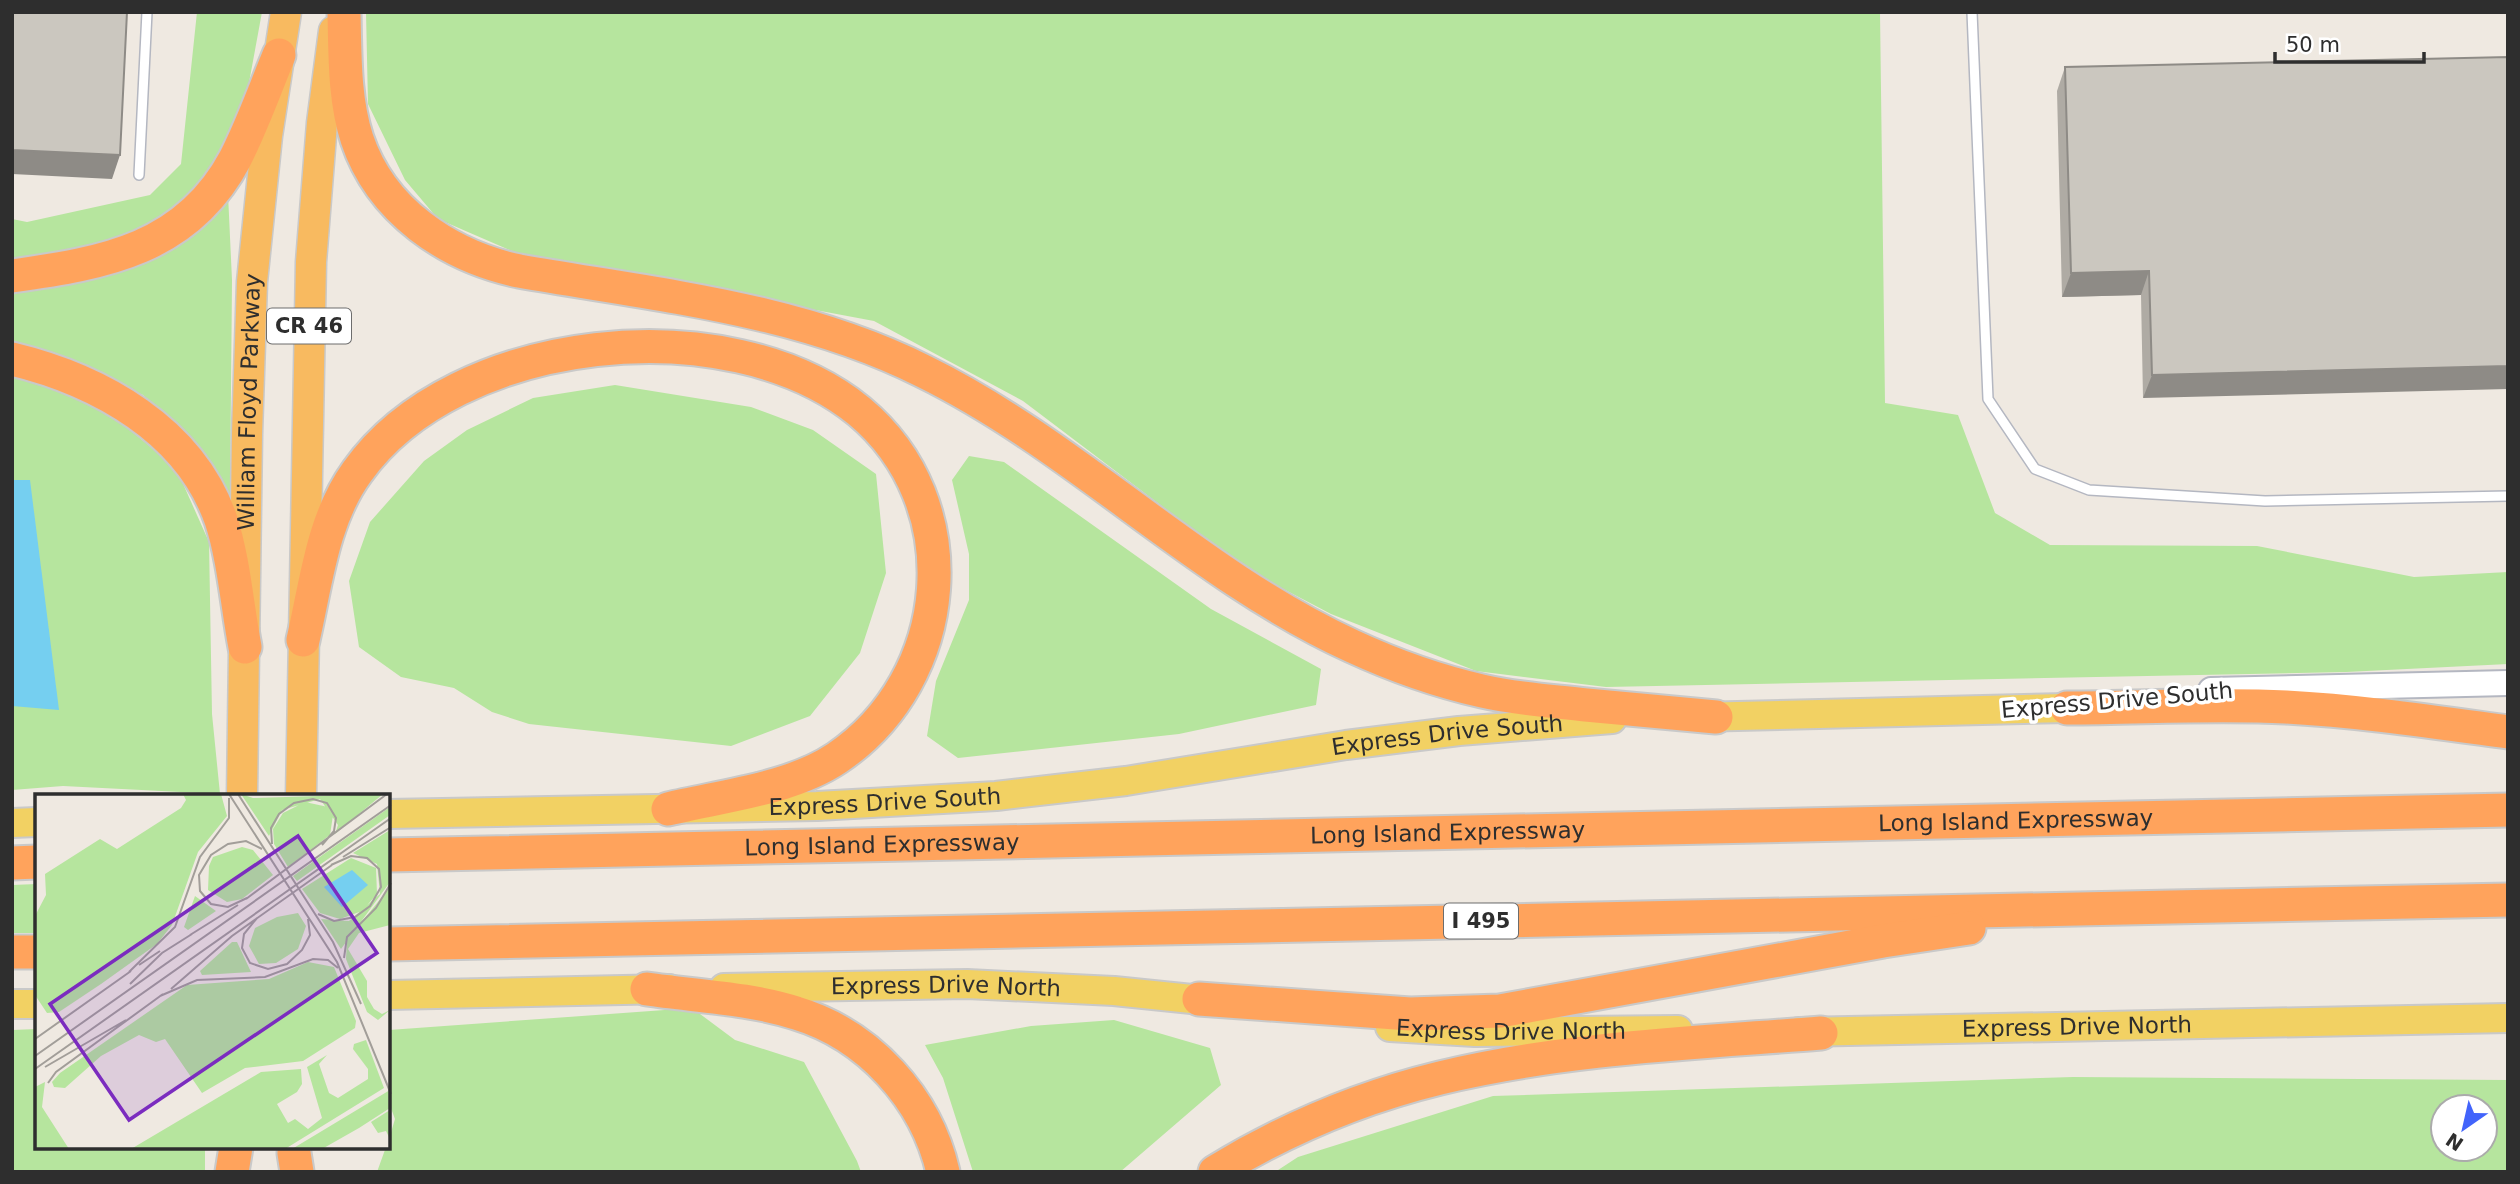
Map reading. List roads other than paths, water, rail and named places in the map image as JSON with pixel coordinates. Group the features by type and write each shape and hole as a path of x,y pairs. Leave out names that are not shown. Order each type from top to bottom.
{"highway":[{"name":"William Floyd Parkway","path":"242,794 252,282 262,177 286,12"},
{"name":"CR 46","path":"301,794 311,262 322,123 336,12"},
{"path":"344,12 350,104 357,139 365,159 402,211 454,250 507,269 737,309 799,323 832,332 894,357 953,386 1012,423 1269,601 1325,633 1384,659 1451,683 1509,696 1716,717"},
{"path":"12,276 111,259 150,243 185,221 213,192 235,158 279,55"},
{"path":"303,640 329,529 346,489 367,458 402,424 453,393 536,361 621,346 660,346 711,351 770,365 816,383 850,404 878,430 908,472 920,498 929,526 933,555 934,584 927,638 917,663 892,705 857,743 836,759 788,782 668,808"},
{"path":"12,359 72,378 126,406 170,439 187,458 211,497 220,519 245,647"},
{"path":"2067,708 2247,705 2287,707 2388,716 2508,732"},
{"name":"Long Island Expressway","path":"390,855 2508,810"},
{"path":"12,863 35,862"},
{"name":"I 495","path":"390,944 2508,900"},
{"path":"1199,999 1410,1014 1500,1011 1883,941 2107,908"},
{"path":"12,953 35,952"},
{"path":"647,989 771,1007 797,1013 841,1033 881,1062 913,1100 929,1130 943,1172"},
{"path":"1215,1172 1288,1133 1340,1111 1409,1086 1468,1071 1532,1060 1821,1033"},
{"path":"234,1172 236,1149"}],"main road":[{"name":"Express Drive South","path":"390,814 817,806 996,796 1126,781 1459,731 1576,721 2067,708 2166,691 2508,683"},
{"path":"12,823 35,822"},
{"name":"Express Drive North","path":"390,995 967,984 1114,991 1199,999 1421,1030 1475,1032 1732,1030 1821,1033 2501,1021"},
{"path":"12,1004 35,1004"}],"lane":[{"path":"139,175 147,12"},
{"path":"1972,12 1988,399 2035,469 2089,489 2265,501 2508,496"}],"water":[{"path":"12,480 30,480 59,710 12,706"}]}
